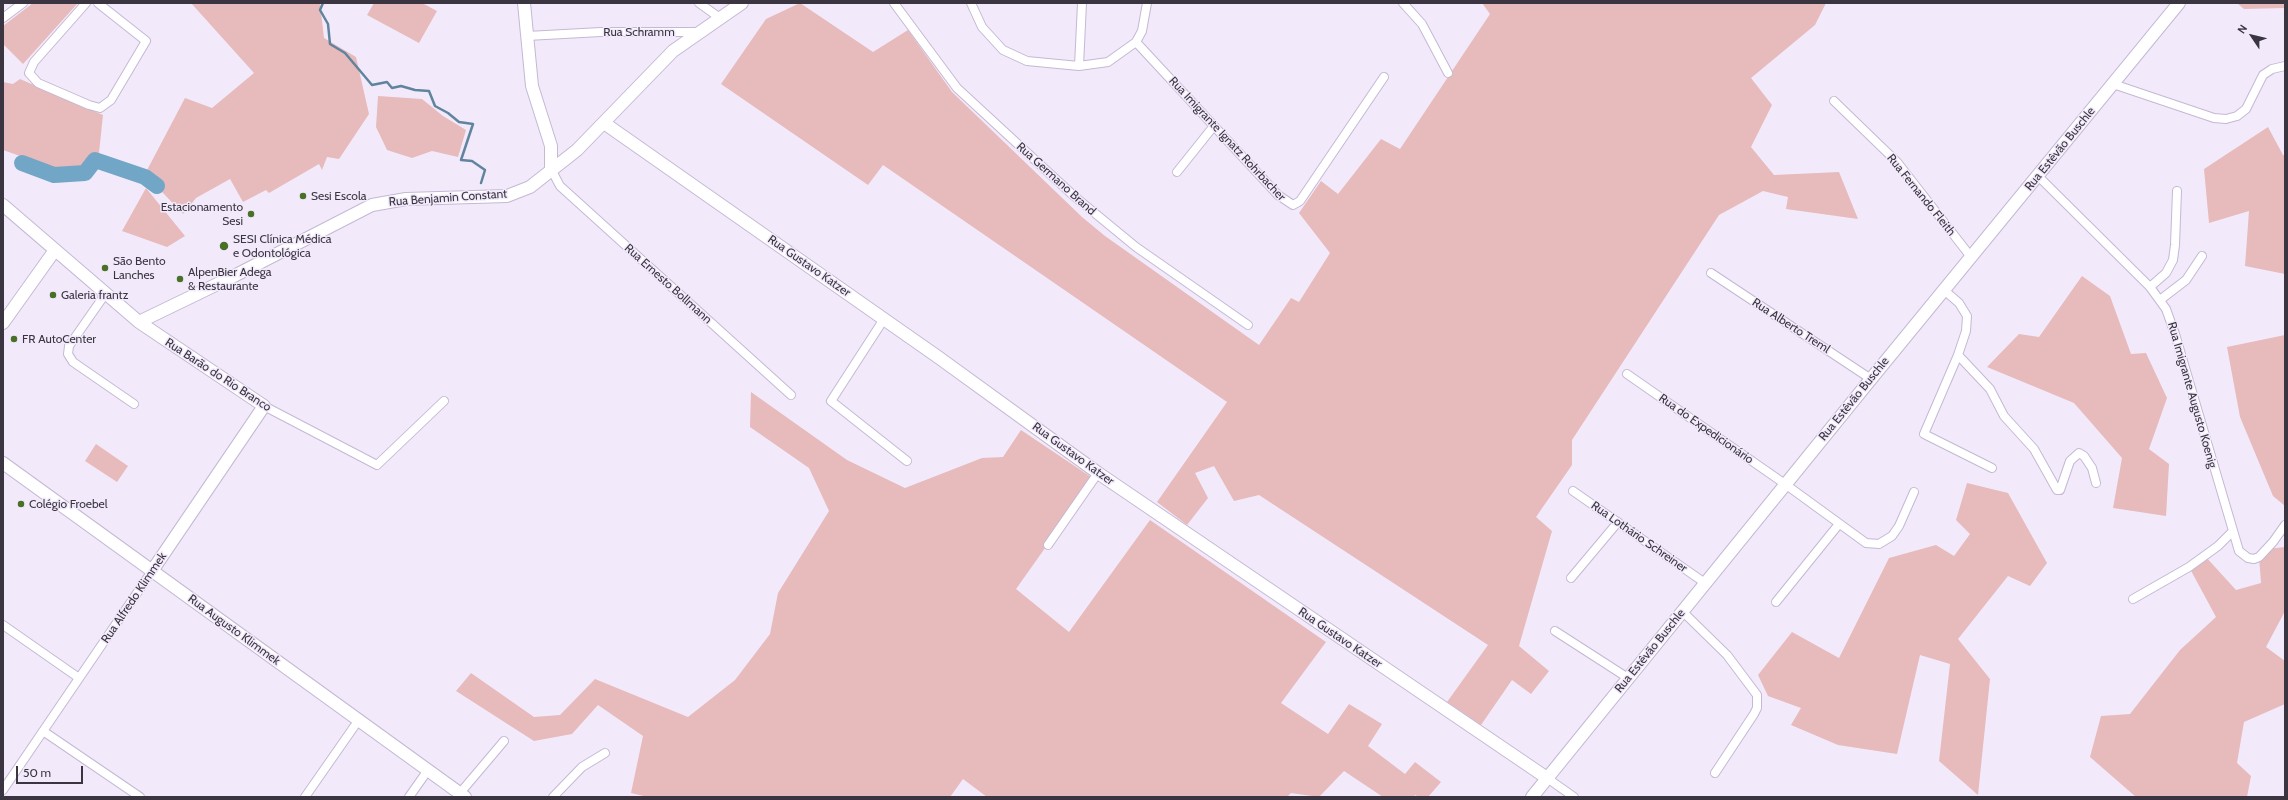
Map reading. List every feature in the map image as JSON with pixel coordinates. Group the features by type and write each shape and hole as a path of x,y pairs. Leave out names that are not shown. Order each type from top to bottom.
{"street":[{"path":"3,18 24,3"},
{"path":"86,3 34,62 29,73 38,83 89,105 100,108 111,100 146,41 98,3"},
{"path":"524,3 532,86 551,146 551,169"},
{"path":"699,3 720,18"},
{"path":"697,32 742,3"},
{"name":"Rua Germano Brand","path":"894,3 957,88 1074,196 1136,247 1248,325"},
{"path":"971,3 982,27 996,44 1007,52 1039,63 1079,66 1108,62 1136,42 1145,21 1147,3"},
{"path":"1079,66 1082,3"},
{"path":"1403,3 1422,24 1448,73"},
{"name":"Rua Estêvão Buschle","path":"1532,797 1785,484 2179,3"},
{"name":"Rua Schramm","path":"528,36 601,32 697,32"},
{"name":"Rua Benjamin Constant","path":"139,322 232,278 372,205 406,199 507,196 530,187 551,169 578,150 661,62 697,32"},
{"name":"Rua Imigrante Ignatz Rohrbacher","path":"1136,42 1213,127 1283,200 1293,205 1297,204 1384,77"},
{"path":"2113,84 2214,118 2226,119 2238,116 2246,110 2263,75 2272,69 2285,66"},
{"name":"Rua Fernando Fleith","path":"1834,100 1897,162 1971,257"},
{"name":"Rua Gustavo Katzer","path":"604,123 884,319 1098,473 1547,778"},
{"path":"1177,172 1213,127"},
{"name":"Rua Ernesto Bollmann","path":"551,169 560,186 791,395"},
{"name":"Rua Imigrante Augusto Koenig","path":"2038,176 2150,287 2160,300 2176,334 2232,532 2239,551 2248,558 2254,559 2267,549 2285,525"},
{"path":"2150,287 2166,272 2173,260 2177,191"},
{"name":"Rua Barão do Rio Branco","path":"3,205 139,322 264,406 377,465 444,401"},
{"path":"3,323 55,250"},
{"path":"2160,300 2186,280 2202,256"},
{"name":"Rua Alberto Treml","path":"1711,274 1871,379"},
{"path":"1944,290 1959,303 1967,316 1966,331 1958,355 1924,434 1992,468"},
{"path":"106,293 69,346 68,354 73,362 134,404"},
{"path":"884,319 831,401 907,461"},
{"path":"1958,355 1990,389 2004,416 2034,450 2059,491 2070,461 2079,453 2084,456 2092,468 2096,483"},
{"name":"Rua do Expedicionário","path":"1627,374 1785,484 1866,543 1879,544 1896,532 1914,492"},
{"name":"Rua Alfredo Klimmek","path":"3,789 264,406"},
{"name":"Rua Augusto Klimmek","path":"3,464 358,721 463,795"},
{"path":"1048,545 1098,473"},
{"name":"Rua Lothário Schreiner","path":"1573,491 1705,583"},
{"path":"1571,578 1618,522"},
{"path":"1776,602 1839,524"},
{"path":"2133,599 2189,567 2218,546 2232,532"},
{"path":"1682,611 1713,640 1757,695 1757,708 1754,714 1714,773"},
{"path":"3,626 79,678"},
{"path":"1555,631 1628,678"},
{"path":"305,797 358,721"},
{"path":"43,731 140,797"},
{"path":"463,795 504,742"},
{"path":"554,797 582,767 606,753"},
{"path":"409,797 428,770"},
{"path":"1547,778 1574,797"}],"shaded area":[{"path":"33,3 78,3 23,64 3,44 3,26"},
{"path":"191,3 320,3 324,38 356,57 369,114 339,159 327,157 322,170 319,164 269,193 266,190 243,202 230,179 196,198 183,214 145,174 185,98 212,108 254,73"},
{"path":"374,3 422,3 437,11 419,43 367,15"},
{"path":"800,3 873,52 908,30 952,92 1082,217 1105,236 1259,345 1291,298 1299,302 1330,253 1299,213 1321,181 1338,194 1381,139 1400,149 1490,14 1482,3 1826,3 1815,25 1751,78 1772,105 1751,147 1774,175 1839,172 1858,219 1786,209 1788,197 1763,191 1719,215 1572,440 1572,465 1536,517 1552,531 1519,646 1549,671 1531,694 1512,680 1481,725 1447,702 1488,645 1259,495 1234,501 1214,466 1195,473 1208,498 1187,525 1157,502 1227,402 883,165 868,185 721,84 766,19"},
{"path":"2237,3 2285,3 2285,8 2244,9"},
{"path":"20,79 103,115 99,153 90,155 83,166 57,169 3,150 3,82 13,84"},
{"path":"378,96 422,99 443,116 466,130 458,157 432,151 412,158 387,150 376,127"},
{"path":"2268,127 2283,155 2285,155 2285,274 2245,266 2249,211 2209,223 2204,169"},
{"path":"146,188 185,236 167,247 122,231"},
{"path":"2082,276 2110,296 2131,354 2146,353 2167,398 2149,449 2169,464 2166,516 2113,508 2122,458 2074,403 1987,367 2019,334 2039,337"},
{"path":"2285,335 2285,506 2273,496 2240,417 2227,347"},
{"path":"751,392 847,460 905,488 982,458 1003,457 1021,430 1094,479 1016,589 1069,632 1150,520 1326,642 1281,703 1328,734 1349,704 1382,724 1368,746 1405,774 1415,762 1441,782 1428,797 1419,797 1415,795 1414,797 1383,797 1344,771 1319,797 1291,793 1287,797 987,797 963,779 950,797 648,797 631,793 643,736 598,705 572,734 534,741 456,691 471,673 534,717 560,715 595,679 688,717 735,680 770,634 778,593 829,511 809,468 750,427"},
{"path":"96,444 128,466 117,482 85,461"},
{"path":"1967,483 2008,493 2047,563 2030,586 2008,576 1958,639 1990,679 1978,795 1939,761 1950,664 1920,655 1897,754 1838,745 1791,725 1801,708 1768,696 1758,675 1792,632 1839,658 1889,558 1936,545 1954,556 1970,534 1956,520"},
{"path":"2285,547 2285,611 2266,647 2285,661 2285,704 2244,722 2237,763 2251,776 2247,797 2136,797 2090,757 2101,716 2130,714 2180,650 2216,617 2189,567 2205,556 2236,590 2261,583 2259,557 2267,549"}],"waterway":[{"path":"323,3 320,10 328,24 330,44 345,53 372,85 387,82 392,88 401,86 415,90 429,91 435,106 448,113 459,122 473,124 461,160 472,161 485,170 481,183"},
{"path":"22,163 54,175 85,173 95,160 145,177 157,186"}],"place":[{"name":"Sesi Escola","path":"303,196"},
{"name":"Estacionamento Sesi","path":"251,214"},
{"name":"SESI Clínica Médica e Odontológica","path":"224,246"},
{"name":"São Bento Lanches","path":"105,268"},
{"name":"AlpenBier Adega & Restaurante","path":"180,279"},
{"name":"Galeria frantz","path":"53,295"},
{"name":"FR AutoCenter","path":"14,339"},
{"name":"Colégio Froebel","path":"21,504"}]}
